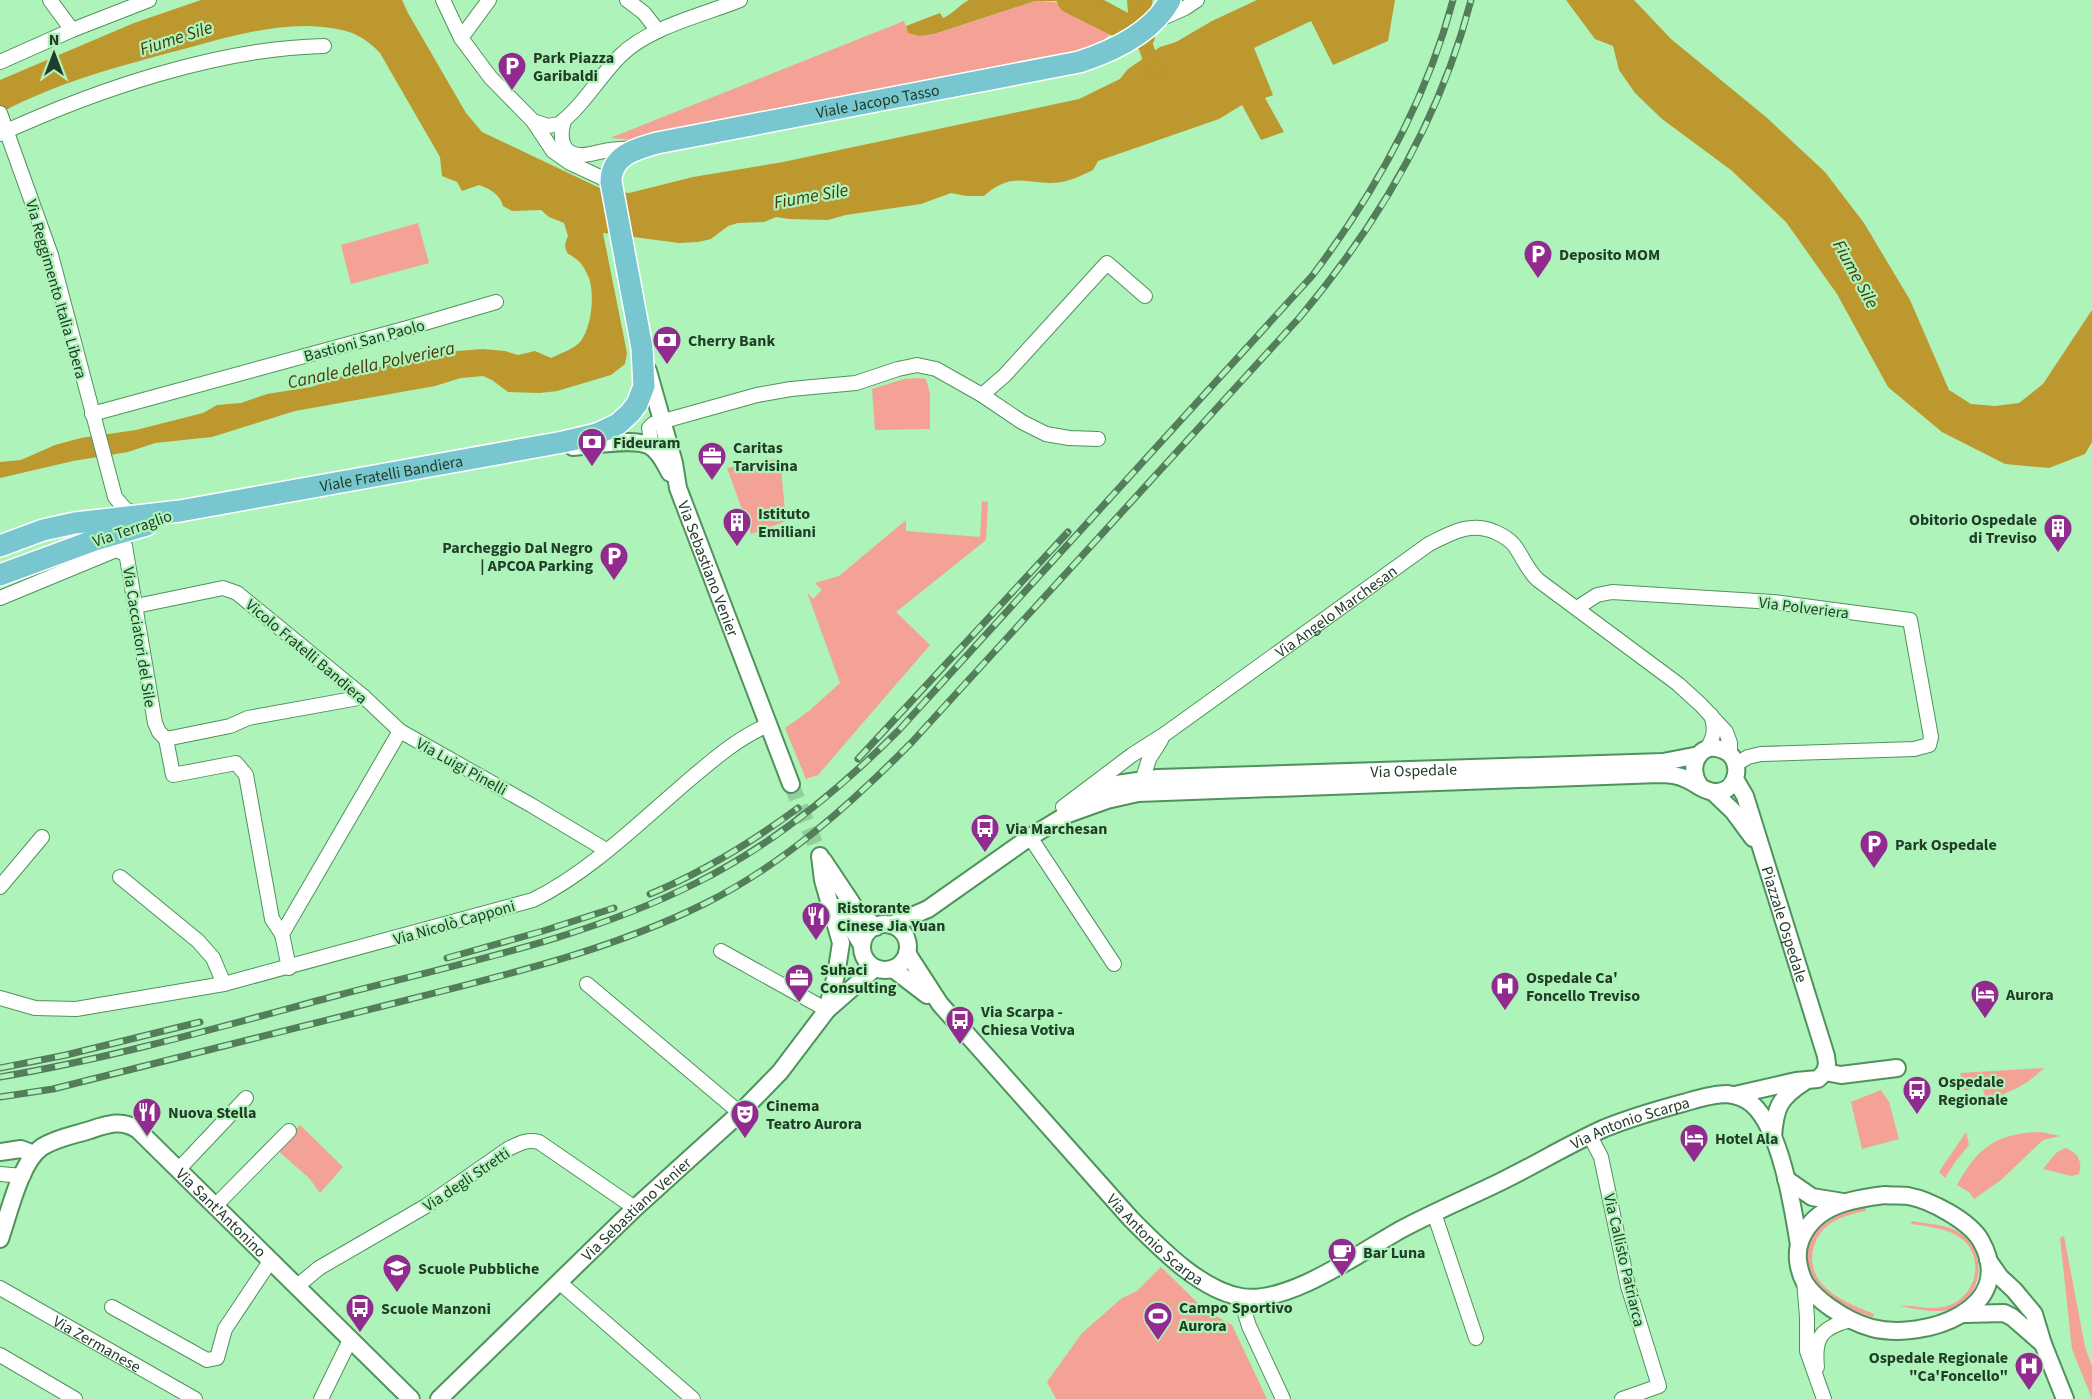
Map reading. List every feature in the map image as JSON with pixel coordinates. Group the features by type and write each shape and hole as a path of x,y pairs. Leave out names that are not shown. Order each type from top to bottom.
{"main road":[{"path":"1156,21 1170,0"},
{"name":"Viale Jacopo Tasso","path":"611,182 611,176 618,161 637,148 1079,62 1101,55 1156,21"},
{"name":"Viale Fratelli Bandiera","path":"0,546 56,526 180,511 497,454 586,437 608,430 630,413 637,404 644,386 642,348 611,182"},
{"name":"Via Terraglio","path":"0,575 180,511"}],"street":[{"path":"50,0 72,30"},
{"path":"0,62 72,30 149,0"},
{"path":"443,0 460,38 490,77 533,121 547,144 561,158 611,182"},
{"path":"460,38 481,14 489,0"},
{"path":"627,0 644,13 658,31"},
{"path":"533,121 549,126 559,124 621,55 658,31 740,0"},
{"path":"1156,21 1197,0"},
{"path":"4,132 68,105 160,74 280,49 324,46"},
{"name":"Via Reggimento Italia Libera","path":"1,115 4,132 51,255 117,502 131,513 143,516"},
{"name":"Viale Jacopo Tasso","path":"564,121 561,140 563,146 571,153 584,156 608,150 637,148"},
{"path":"982,395 1005,375 1107,263 1145,296"},
{"name":"Bastioni San Paolo","path":"93,418 496,302"},
{"name":"Via Sebastiano Venier","path":"642,348 657,434 674,463 678,488 791,784"},
{"path":"497,454 638,442 757,394 856,383 917,365 936,369 982,395 1022,422 1046,434 1069,438 1098,438"},
{"name":"Via Angelo Marchesan","path":"1063,807 1429,544 1454,532 1475,525 1501,534 1514,546 1532,574 1577,608"},
{"name":"Via Cacciatori del Sile","path":"115,535 122,541 126,554 155,723 159,732 166,739 173,775 236,763 246,775 272,919 282,934"},
{"name":"Via Terraglio","path":"69,570 84,544"},
{"path":"0,598 116,550 126,554"},
{"name":"Vicolo Fratelli Bandiera","path":"136,606 223,588 237,593 364,697 400,731"},
{"name":"Via Polveriera","path":"1577,608 1597,595 1612,592 1773,602 1910,621 1931,737 1929,745 1914,749 1761,754 1748,757 1734,766"},
{"path":"1030,837 1063,807 1098,790 1142,783 1659,774 1679,776 1706,789 1726,790 1734,766 1726,732 1710,713 1678,684 1577,608"},
{"path":"166,739 230,726 248,718 364,697"},
{"path":"1710,713 1713,735 1695,761 1693,774 1706,789 1737,816 1763,854"},
{"path":"606,850 718,756 750,733 768,725"},
{"name":"Via Luigi Pinelli","path":"282,934 400,731 606,850"},
{"name":"Via Angelo Marchesan","path":"1142,783 1152,773 1149,759 1165,734"},
{"path":"1702,753 1718,748 1734,766"},
{"name":"Via Ospedale","path":"1142,783 1663,762 1702,753"},
{"path":"1129,758 1126,767 1142,783"},
{"name":"Piazzale Ospedale","path":"1734,766 1826,1056 1825,1072"},
{"path":"883,926 928,909 1030,837 1068,814 1142,783"},
{"path":"0,887 42,837"},
{"path":"1030,837 1114,964"},
{"name":"Via Nicolò Capponi","path":"289,968 533,900 556,888 606,850"},
{"path":"820,856 840,910 862,946 865,958 875,968 893,969 903,962 907,948 928,909"},
{"path":"820,856 857,911 883,926 903,933 907,948"},
{"path":"722,951 826,1010 836,975 841,943 820,856"},
{"path":"120,877 198,941 213,958 224,984"},
{"name":"Via Sebastiano Venier","path":"439,1399 635,1208 740,1113 780,1072 826,1010 867,933 883,926"},
{"path":"1,1000 35,1008 76,1009 224,984 289,968 282,934"},
{"name":"Via Antonio Scarpa","path":"907,948 940,1004 1131,1219 1156,1244 1203,1281 1240,1297 1269,1296 1290,1290 1434,1213 1501,1182 1590,1136 1641,1115 1717,1095 1735,1095 1759,1088 1806,1081"},
{"name":"Via Sebastiano Venier","path":"826,1010 875,968"},
{"name":"Via Antonio Scarpa","path":"893,969 940,1004"},
{"path":"587,984 740,1113"},
{"path":"1773,1138 1774,1115 1781,1102 1790,1092 1806,1081 1818,1079 1825,1072 1841,1076 1897,1068"},
{"path":"1752,1104 1759,1088"},
{"path":"1735,1095 1752,1104 1767,1125 1786,1179 1807,1301 1807,1351 1824,1399"},
{"path":"178,1170 246,1098"},
{"name":"Via Sant'Antonino","path":"34,1154 48,1143 104,1125 122,1123 138,1130 411,1399"},
{"path":"215,1206 289,1131"},
{"name":"Via Callisto Patriarca","path":"1590,1136 1601,1157 1628,1286 1659,1386 1622,1399"},
{"name":"Via degli Stretti","path":"296,1287 319,1268 426,1206 508,1149 531,1140 540,1142 635,1208"},
{"path":"0,1152 21,1149 34,1154 22,1176 0,1239"},
{"path":"0,1174 22,1176"},
{"path":"1786,1179 1812,1197 1843,1202"},
{"path":"1799,1245 1806,1228 1818,1215 1843,1202 1885,1195 1908,1196 1930,1203 1972,1229 1982,1242 1989,1270 1985,1289 1977,1302 1965,1314 1941,1325 1901,1331 1874,1328 1850,1320 1821,1301 1811,1292 1804,1280"},
{"path":"1434,1213 1476,1338"},
{"path":"1987,1259 2000,1277 2034,1314 2043,1344 2065,1399"},
{"path":"112,1307 207,1360 217,1358 225,1329 271,1260"},
{"path":"559,1282 693,1399"},
{"name":"Via Zermanese","path":"0,1288 195,1399"},
{"path":"1240,1297 1249,1326 1283,1399"},
{"path":"1965,1314 2004,1313 2012,1317 2043,1344"},
{"path":"1819,1381 1816,1349 1820,1336 1829,1327 1850,1320"},
{"path":"321,1399 350,1340"},
{"path":"0,1355 75,1399"}],"shaded area":[{"path":"1035,1 1047,1 1078,8 1116,28 1102,41 1070,53 636,140 610,138 904,21 908,33 919,36 934,34"},
{"path":"418,223 429,263 351,284 341,245"},
{"path":"904,379 926,379 930,393 930,429 875,430 872,389"},
{"path":"780,458 786,521 751,534 727,468"},
{"path":"982,501 988,502 986,540 896,612 930,645 818,775 806,779 785,728 809,711 840,683 807,592 813,599 822,590 815,583 839,576 906,520 906,531 980,537"},
{"path":"2044,1068 2017,1088 1986,1100 1982,1086 1965,1091 1960,1073"},
{"path":"1881,1090 1889,1102 1899,1139 1862,1149 1851,1102"},
{"path":"300,1125 343,1167 320,1193 309,1178 276,1149"},
{"path":"1966,1132 1969,1145 1945,1178 1939,1172"},
{"path":"2041,1132 2060,1136 2043,1140 2001,1180 1974,1199 1969,1192 1957,1185 1973,1161 1990,1145 2012,1135"},
{"path":"2065,1148 2078,1158 2079,1174 2071,1176 2043,1169 2056,1153"},
{"path":"1865,1207 1866,1211 1846,1216 1829,1224 1823,1230 1817,1238 1812,1262 1816,1275 1827,1289 1847,1302 1874,1314 1873,1317 1848,1308 1825,1294 1814,1281 1808,1266 1807,1253 1817,1231 1827,1222 1839,1215"},
{"path":"1912,1221 1957,1231 1974,1249 1978,1260 1976,1284 1971,1295 1951,1309 1939,1311 1900,1306 1937,1308 1950,1305 1967,1292 1973,1282 1975,1272 1972,1251 1966,1242 1951,1233 1911,1224"},
{"path":"2064,1236 2085,1347 2092,1366 2092,1399 2072,1349 2060,1238"},
{"name":"Campo Sportivo Aurora","path":"1161,1267 1204,1309 1232,1325 1267,1399 1056,1399 1047,1382 1082,1333 1122,1298 1137,1291"}],"water":[{"name":"Fiume Sile","path":"201,0 402,0 466,113 482,132 604,190 629,193 693,177 783,162 1079,99 1120,79 1128,69 1160,47 1176,42 1212,21 1257,0 1395,0 1388,41 1333,65 1311,21 1254,48 1273,95 1265,98 1284,132 1261,140 1242,105 1219,119 1098,161 1093,170 1066,181 1044,183 1015,181 995,187 984,196 951,193 921,204 846,215 828,220 776,217 764,222 738,223 728,226 711,239 698,242 679,243 603,233 627,353 625,364 611,375 557,391 540,393 508,392 483,376 461,378 435,386 295,411 212,437 155,443 128,452 73,461 0,478 0,462 21,460 55,445 81,438 136,430 203,413 217,405 241,403 267,394 311,387 406,358 419,359 432,353 483,349 518,355 535,351 551,358 574,347 584,336 590,318 592,298 590,281 583,266 565,248 568,236 564,223 549,217 541,210 512,211 503,206 497,195 487,188 479,185 462,191 457,182 442,176 440,157 380,53 353,33 322,27 301,26 240,34 88,76 21,102 0,113 0,80 134,23"},
{"path":"969,0 1104,0 1128,13 1127,0 1149,0 1148,12 1122,28 1116,28 1072,5 1055,1 1035,1 934,34 919,36 908,33 906,26 940,13 943,18"},
{"name":"Fiume Sile","path":"1566,0 1634,0 1671,39 1766,117 1825,172 1864,223 1910,300 1949,390 1971,404 1995,406 2019,403 2043,384 2092,310 2092,442 2085,454 2049,468 2005,464 1942,432 1888,387 1837,294 1786,222 1731,170 1662,119 1635,93 1619,70 1613,46 1595,39"}],"waterway":[{"path":"1070,0 1142,36"},
{"path":"1145,0 1142,36 1155,72"}],"tunnel":[{"path":"791,784 820,856"}],"railway":[{"path":"0,1077 84,1061 168,1041 564,935 653,903 696,883 752,852 804,815 853,774 899,730 1312,276 1357,212 1396,145 1428,74 1453,0"},
{"path":"0,1097 53,1089 520,971 595,948 668,921 704,904 761,871 815,832 912,742 1300,317 1329,281 1356,245 1404,168 1442,87 1471,0"},
{"path":"858,759 1068,532"},
{"path":"650,894 727,856 798,808"},
{"path":"447,958 614,908"},
{"path":"0,1068 66,1055 200,1022"}],"place":[{"name":"Park Piazza Garibaldi","path":"512,92"},
{"name":"Deposito MOM","path":"1538,280"},
{"name":"Cherry Bank","path":"667,366"},
{"name":"Fideuram","path":"592,468"},
{"name":"Caritas Tarvisina","path":"712,482"},
{"name":"Istituto Emiliani","path":"737,548"},
{"name":"Obitorio Ospedale di Treviso","path":"2058,554"},
{"name":"Parcheggio Dal Negro | APCOA Parking","path":"614,582"},
{"name":"Via Marchesan","path":"985,854"},
{"name":"Park Ospedale","path":"1874,870"},
{"name":"Ristorante Cinese Jia Yuan","path":"816,942"},
{"name":"Suhaci Consulting","path":"799,1004"},
{"name":"Ospedale Ca' Foncello Treviso","path":"1505,1012"},
{"name":"Aurora","path":"1985,1020"},
{"name":"Via Scarpa - Chiesa Votiva","path":"960,1046"},
{"name":"Ospedale Regionale","path":"1917,1116"},
{"name":"Nuova Stella","path":"147,1138"},
{"name":"Cinema Teatro Aurora","path":"745,1140"},
{"name":"Hotel Ala","path":"1694,1164"},
{"name":"Bar Luna","path":"1342,1278"},
{"name":"Scuole Pubbliche","path":"397,1294"},
{"name":"Scuole Manzoni","path":"360,1334"},
{"name":"Campo Sportivo Aurora","path":"1158,1342"},
{"name":"Ospedale Regionale \"Ca'Foncello\"","path":"2029,1392"}],"water label":[{"name":"Canale della Polveriera","path":"371,365"}]}
